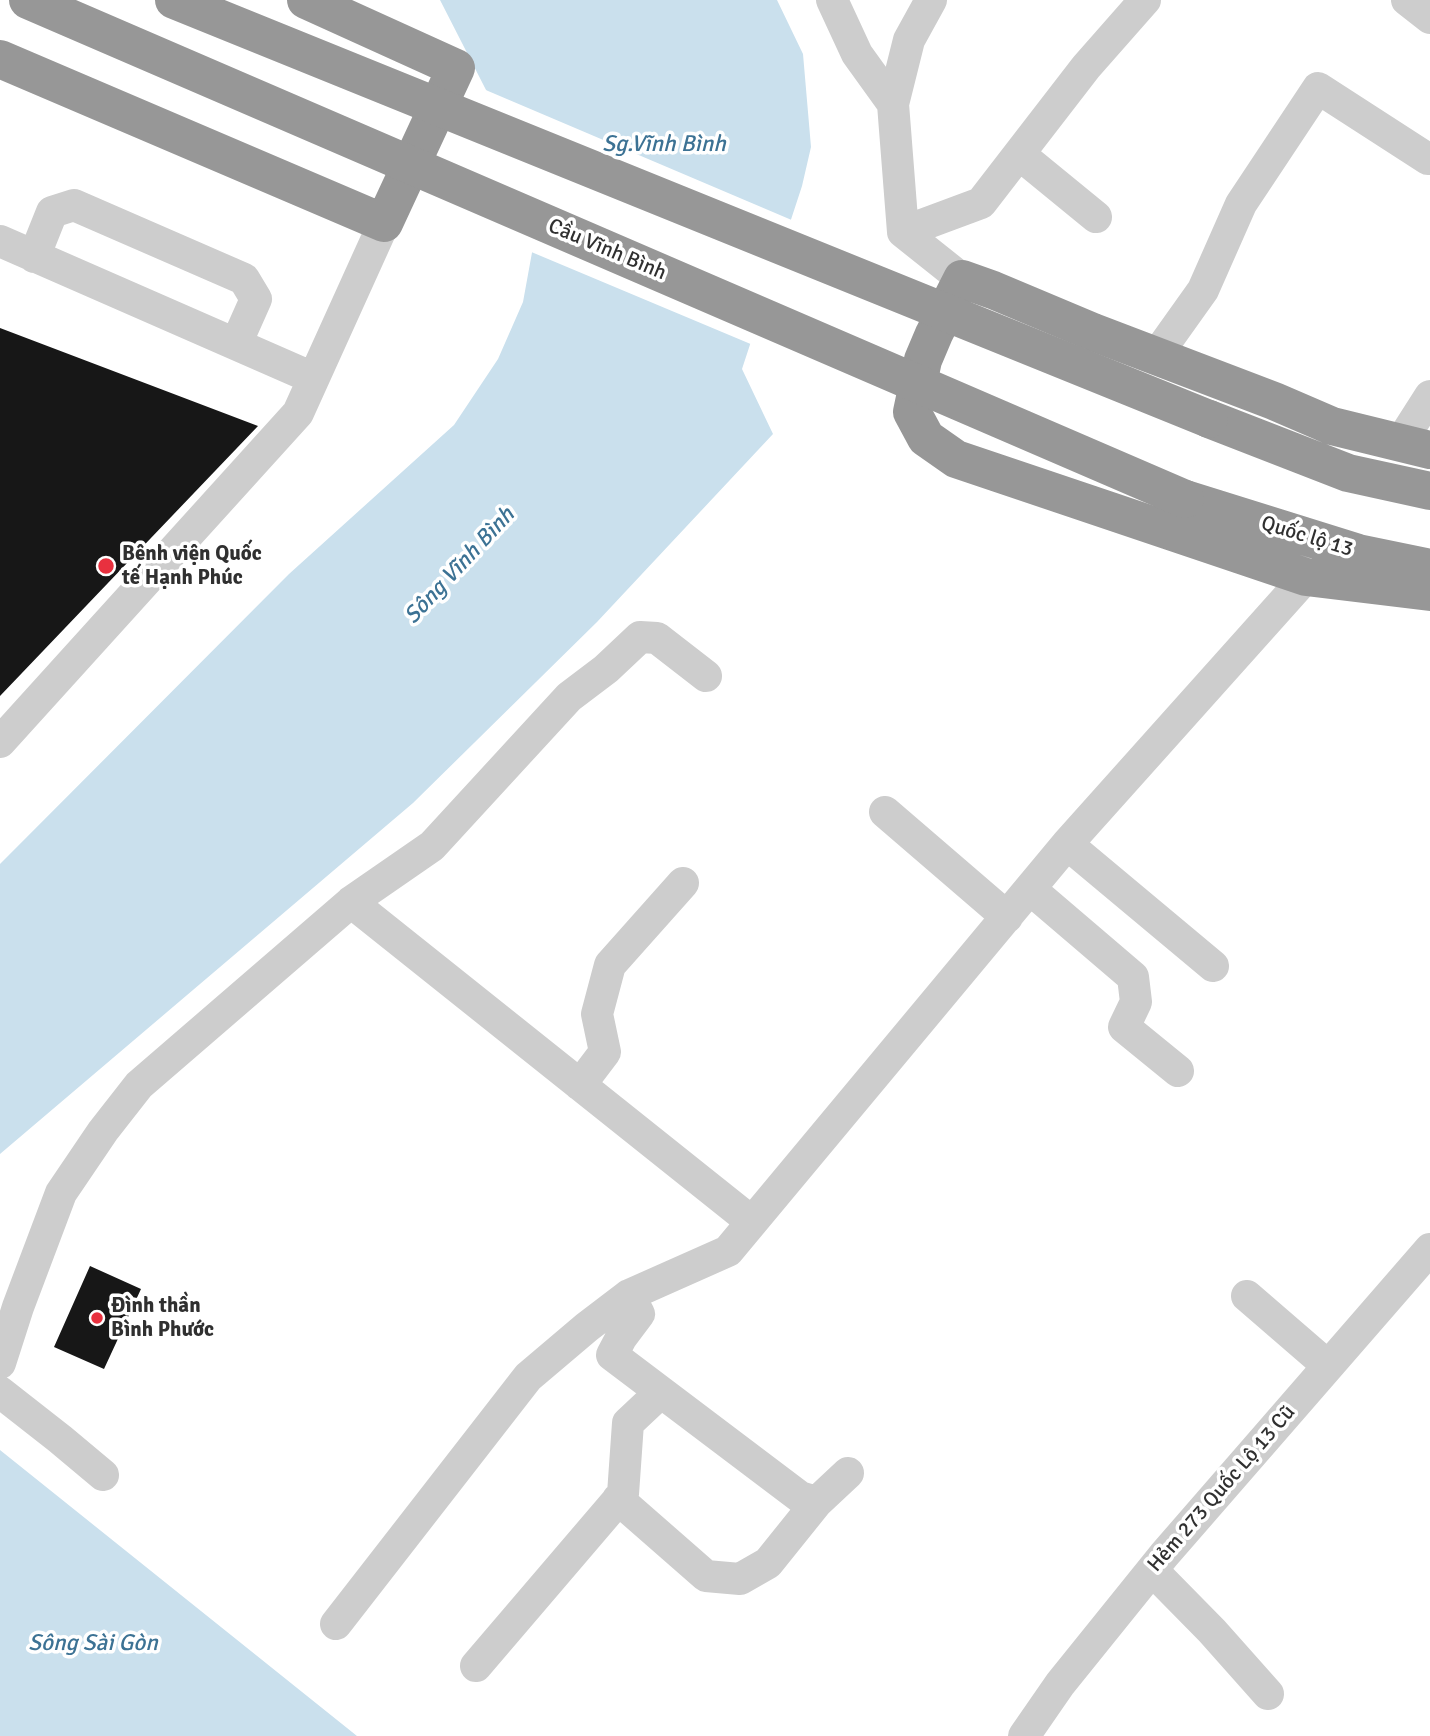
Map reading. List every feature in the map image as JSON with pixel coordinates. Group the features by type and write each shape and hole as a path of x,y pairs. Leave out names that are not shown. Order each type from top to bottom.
{"highway":[{"name":"Cầu Vĩnh Bình","path":"28,0 1185,499"},
{"path":"174,0 1209,419 1348,473 1430,491"},
{"path":"2,64 384,223 456,68 306,0"},
{"path":"1415,446 1332,426 962,279 923,360 912,412 926,438 956,459 1306,577 1430,592"},
{"name":"Quốc lộ 13","path":"1185,499 1358,553 1430,568"}],"street":[{"path":"832,0 857,54 893,104"},
{"path":"931,0 909,40 893,104 903,232 962,279"},
{"path":"903,232 981,204 1086,66 1145,0"},
{"path":"1407,0 1430,18"},
{"path":"1156,356 1203,290 1241,204 1318,88 1427,159"},
{"path":"1019,154 1096,217"},
{"path":"34,257 52,212 74,205 244,278 256,299 236,344"},
{"path":"0,742 298,413 384,223"},
{"path":"0,241 313,378"},
{"path":"1415,446 1430,396"},
{"path":"336,1624 528,1377 629,1295 728,1251 1067,844 1306,577"},
{"path":"0,1363 61,1192 103,1131 139,1086 351,902 432,846 569,697 606,669 640,637 657,638 706,676"},
{"path":"885,812 1007,916"},
{"path":"1067,844 1213,966"},
{"path":"580,1085 605,1052 597,1014 610,965 683,883"},
{"path":"1030,889 1133,977 1136,1002 1124,1027 1178,1070"},
{"path":"351,902 752,1222"},
{"name":"Hẻm 273 Quốc Lộ 13 Cũ","path":"1024,1736 1060,1684 1152,1570 1430,1249"},
{"path":"629,1295 639,1314 612,1355 800,1497 817,1502"},
{"path":"1247,1296 1328,1366"},
{"path":"0,1392 103,1475"},
{"path":"476,1666 623,1494 628,1423 661,1392"},
{"path":"618,1499 706,1576 740,1579 768,1563 817,1502 848,1474"},
{"path":"1152,1570 1212,1631 1268,1694"}],"water":[{"name":"Sg.Vĩnh Bình","path":"440,0 777,0 803,54 811,147 802,186 742,369 773,434 597,622 413,803 0,1154 0,864 289,574 454,425 498,359 523,302 533,247 527,193 507,131"},
{"name":"Sông Sài Gòn","path":"0,1450 357,1736 0,1736"}],"pier":[{"path":"481,88 794,221 753,345 529,251 524,194 503,132"}],"building":[{"name":"Bệnh viện Quốc tế Hạnh Phúc","path":"0,328 258,426 0,696"},
{"name":"Đình thần Bình Phước","path":"90,1266 141,1289 104,1369 54,1347"}],"place":[{"name":"Bệnh viện Quốc tế Hạnh Phúc","path":"106,566"},
{"name":"Đình thần Bình Phước","path":"97,1318"}],"water label":[{"name":"Sông Vĩnh Bình","path":"460,566"}]}
